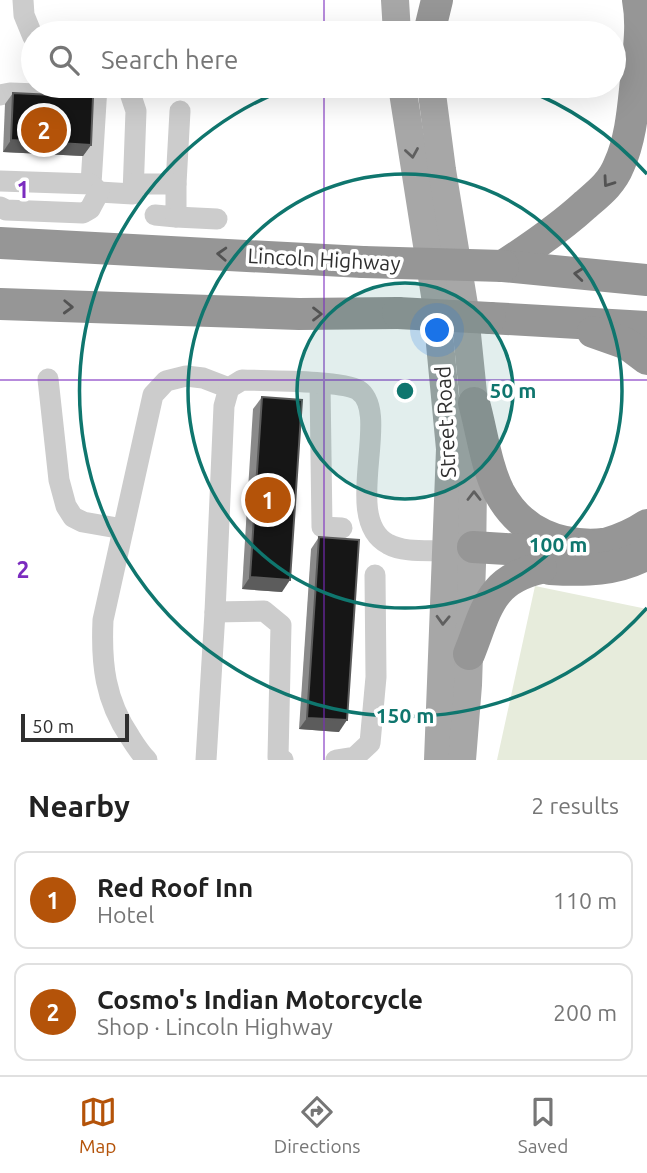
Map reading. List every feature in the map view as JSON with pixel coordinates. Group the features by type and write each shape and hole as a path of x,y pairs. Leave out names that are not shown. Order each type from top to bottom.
{"highway":[{"path":"431,21 437,0"},
{"path":"503,266 545,238 601,192 620,163 632,119 641,29 638,0"},
{"name":"Lincoln Highway","path":"0,243 363,262 503,266 647,280"},
{"path":"0,304 299,314 398,313 647,327"},
{"path":"554,321 610,337 626,344 647,359"},
{"path":"474,403 493,476 499,491 516,516 529,527 558,541 581,545 604,544"},
{"path":"464,554 582,550 621,539 647,526"},
{"path":"464,554 541,568 575,570 601,569 627,563 647,554"},
{"path":"469,654 488,607 500,587 519,575 541,568"}],"main road":[{"path":"395,0 396,21"},
{"path":"421,0 425,21"},
{"name":"Street Road","path":"403,98 436,302 450,449 464,554 469,654 462,760"},
{"name":"Street Road","path":"433,98 464,305 474,403 464,554 438,760"}],"street":[{"path":"23,0 26,21"},
{"path":"0,96 21,93"},
{"path":"0,207 6,210 83,213 90,209 95,188 97,98"},
{"path":"132,98 136,111 134,189"},
{"path":"180,111 176,184 165,216 217,219"},
{"path":"0,181 134,189 176,184"},
{"path":"147,760 120,721 106,686 101,649 103,620 123,529 153,395 166,381 187,376 203,377 229,388"},
{"path":"48,379 59,480 65,506 73,517 83,522 123,529"},
{"path":"206,760 224,406 229,388 242,380 346,386 356,389 363,394 371,413 367,507 372,529 380,539 401,549 464,554"},
{"path":"320,384 322,527 342,528"},
{"path":"336,760 355,757 370,743 376,677 375,575"},
{"path":"215,612 264,611 281,625 278,757 283,760"}],"green space":[{"path":"535,586 647,609 647,760 497,760"}],"building":[{"path":"13,93 21,93 21,98 93,98 91,145 11,140"},
{"path":"262,397 302,400 290,580 250,577"},
{"path":"319,537 359,540 347,720 307,718"}],"place":[{"name":"Cosmo's Indian Motorcycle","path":"44,130"},
{"name":"Red Roof Inn","path":"268,500"}]}
